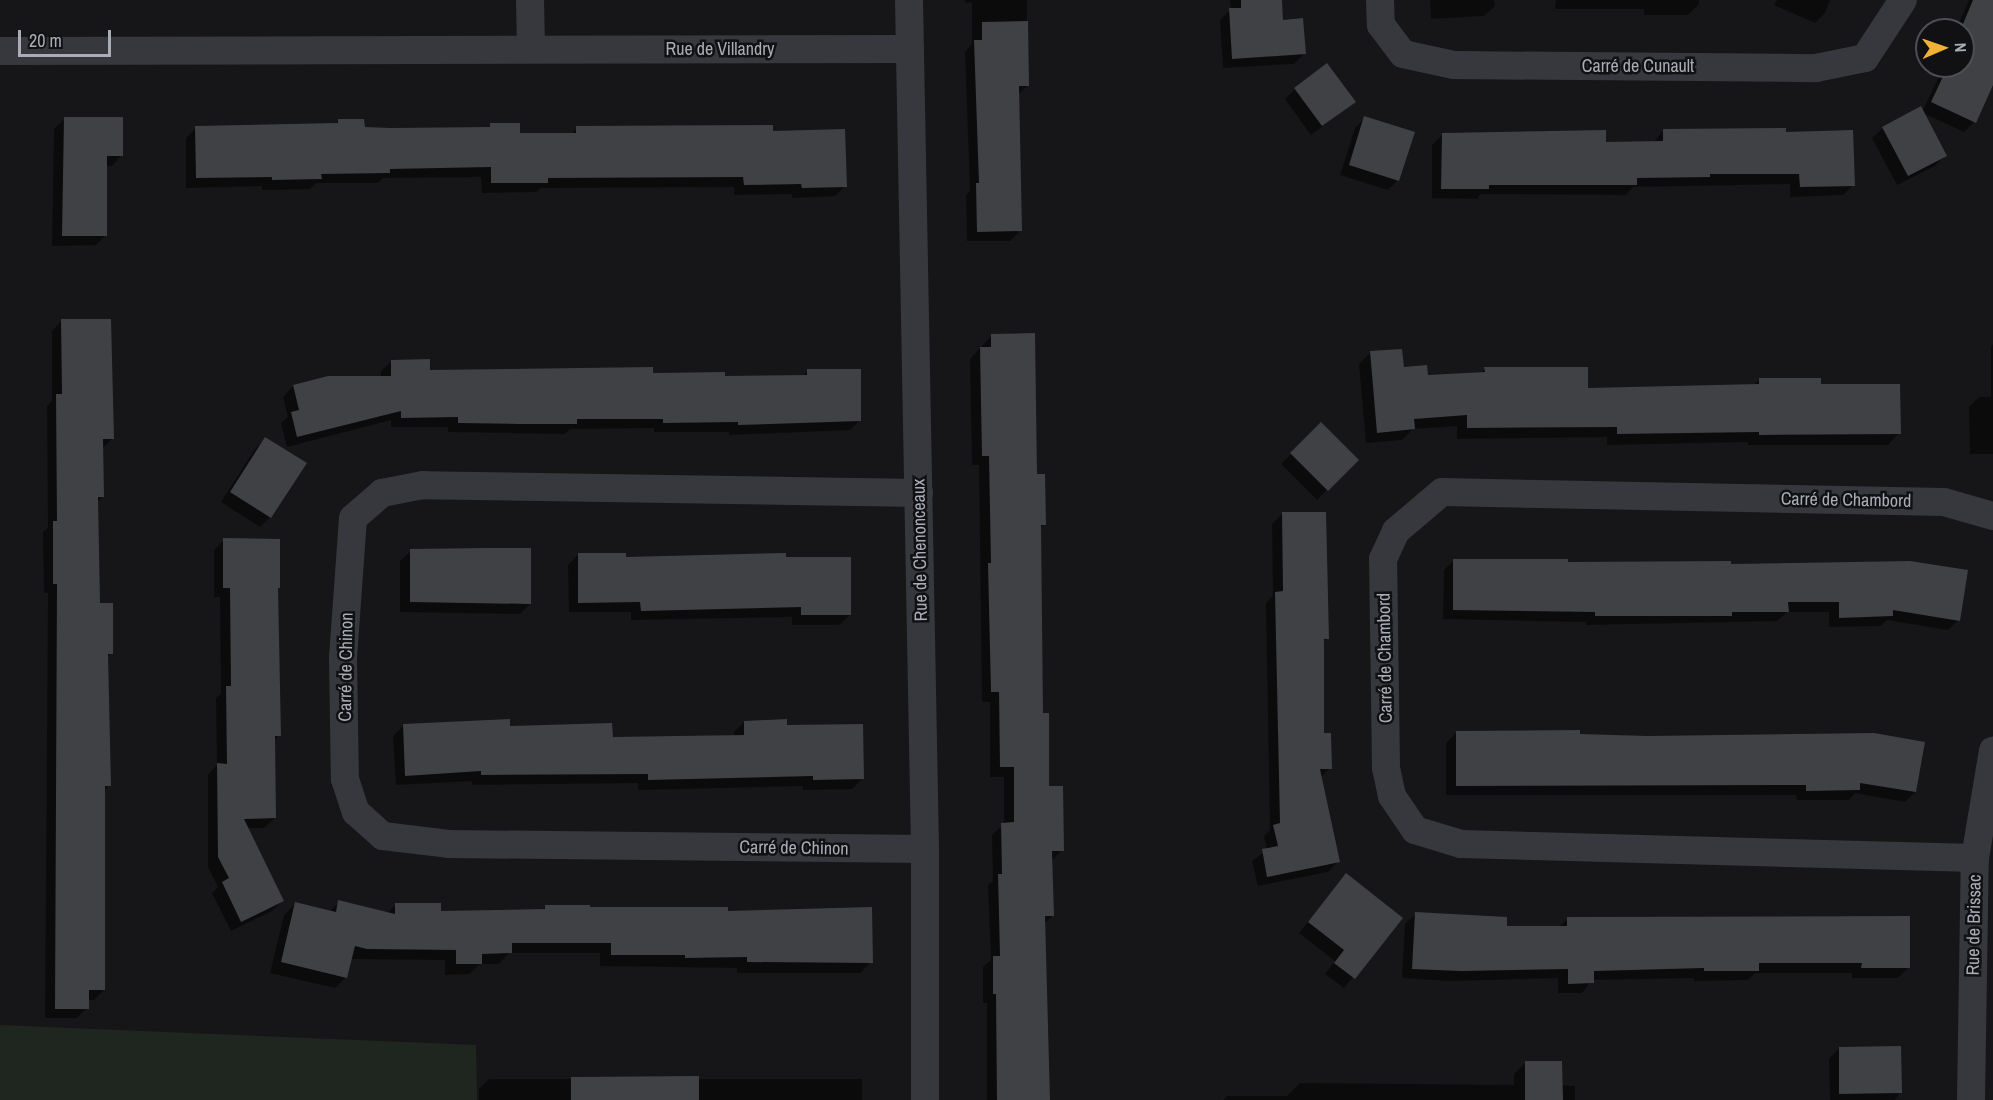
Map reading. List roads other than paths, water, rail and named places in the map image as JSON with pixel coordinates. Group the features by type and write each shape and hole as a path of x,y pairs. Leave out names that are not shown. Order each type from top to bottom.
{"street":[{"path":"530,0 531,49"},
{"name":"Rue de Chenonceaux","path":"909,0 925,849 925,1100"},
{"name":"Carré de Cunault","path":"1380,0 1381,25 1403,54 1454,65 1804,68 1865,58 1903,0"},
{"name":"Rue de Villandry","path":"0,51 910,49"},
{"name":"Carré de Chinon","path":"919,493 423,485 382,493 353,518 344,658 345,780 356,812 383,836 449,844 925,849"},
{"name":"Carré de Chambord","path":"1976,858 1461,844 1415,831 1392,796 1386,768 1383,559 1396,531 1442,492 1944,502 1993,516"},
{"name":"Rue de Brissac","path":"1971,1100 1976,858 1993,751"}]}
